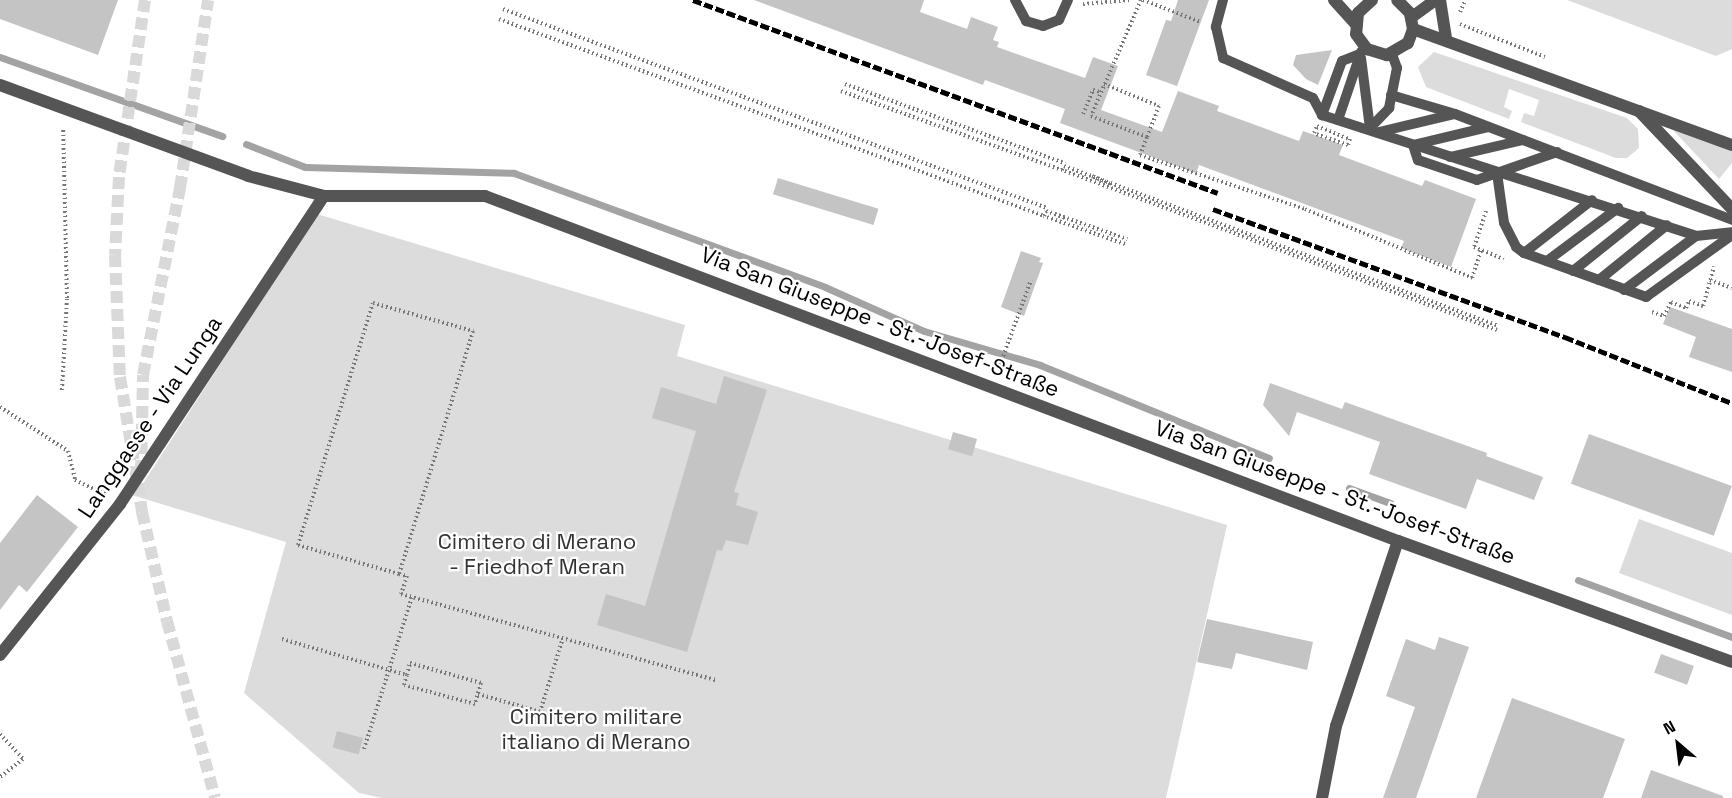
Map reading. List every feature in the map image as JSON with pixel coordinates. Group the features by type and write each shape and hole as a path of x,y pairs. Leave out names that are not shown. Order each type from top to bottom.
{"street":[{"path":"1334,0 1355,22 1361,50 1377,54 1392,54 1408,44 1413,23 1438,0"},
{"path":"1397,0 1413,23 1446,39 1732,145"},
{"path":"1438,0 1446,39"},
{"path":"1355,22 1366,1"},
{"name":"Via San Giuseppe - St.-Josef-Straße","path":"0,85 248,176 324,196 485,196 1398,541 1732,662"},
{"path":"1636,108 1732,209"},
{"path":"1732,192 1732,209"},
{"name":"Langgasse - Via Lunga","path":"0,655 112,514 324,196"},
{"path":"1322,798 1336,726 1398,541"}],"lane":[{"path":"1015,0 1026,21 1043,26 1059,20 1068,2"},
{"path":"1223,0 1216,27 1223,58 1313,98 1322,115 1374,130 1413,146 1497,173 1618,208 1696,236 1732,233"},
{"path":"1322,115 1342,61 1361,50"},
{"path":"1338,120 1361,50"},
{"path":"1361,50 1374,130"},
{"path":"1374,130 1389,108 1397,68 1392,54"},
{"path":"1391,95 1455,114 1732,220"},
{"path":"1374,130 1455,114"},
{"path":"1413,146 1489,127"},
{"path":"1450,158 1524,140"},
{"path":"1413,146 1418,160 1477,180 1557,152"},
{"path":"1497,173 1504,223 1516,247 1524,253 1646,297 1732,233"},
{"path":"1524,253 1592,201"},
{"path":"1547,261 1618,208"},
{"path":"1573,271 1642,216"},
{"path":"1599,280 1667,225"},
{"path":"1624,290 1696,236"}],"path":[{"path":"1068,2 1130,0"},
{"path":"1147,137 1091,117 1142,0 1216,27"},
{"path":"503,9 1047,208 1094,230"},
{"path":"499,19 1044,216 1126,241"},
{"path":"845,84 1065,163 1112,185"},
{"path":"1104,84 1158,106 1140,155 1305,209 1472,278 1481,250 1474,247 1486,209"},
{"path":"1083,114 1093,90 1101,92"},
{"path":"841,91 1062,170 1112,185"},
{"path":"54,124 65,128 67,298 62,390"},
{"path":"1314,133 1348,145"},
{"path":"1062,170 1065,163"},
{"path":"1072,168 1112,185 1497,328"},
{"path":"1044,216 1047,208"},
{"path":"1055,214 1094,230"},
{"path":"1664,316 1671,302 1686,308 1689,301 1703,306 1716,259"},
{"path":"992,387 1031,280"},
{"path":"1710,280 1732,288"},
{"path":"399,574 473,332 373,303 298,545 399,574 407,576 401,594 562,641 715,680"},
{"path":"0,407 68,451 75,480 107,495 112,514"},
{"path":"364,750 412,597"},
{"path":"282,639 407,675"},
{"path":"540,712 562,641"},
{"path":"410,663 481,683 475,704 404,685 407,675 410,663"},
{"path":"478,694 566,720"},
{"path":"0,734 23,759 0,777"}],"green space":[{"path":"1567,0 1732,0 1732,49 1716,56"},
{"path":"1434,52 1627,118 1638,129 1639,148 1627,158 1616,158 1521,122 1524,113 1534,116 1539,100 1509,89 1504,107 1512,111 1509,119 1426,87 1418,67"},
{"path":"1670,127 1732,147 1732,163 1719,179"},
{"name":"Cimitero di Merano - Friedhof Meran","path":"317,214 685,325 677,356 1227,525 1166,798 382,798 359,793 244,693 286,542 135,496"},
{"path":"1639,519 1732,553 1732,615 1619,573"}],"building":[{"path":"0,0 118,0 98,55 0,19"},
{"path":"754,0 924,0 920,12 967,29 971,17 998,27 993,40 999,42 997,47 1085,78 1093,57 1118,66 1101,110 1162,132 1178,91 1219,106 1217,111 1299,141 1303,131 1343,145 1339,155 1422,186 1425,180 1476,199 1451,267 1401,248 1404,241 1199,165 1196,173 1060,123 1065,109 985,80 983,85"},
{"path":"1178,0 1209,0 1177,86 1146,75 1166,20 1171,21"},
{"path":"1332,50 1318,85 1306,79 1293,65 1296,55"},
{"path":"778,178 878,209 873,225 773,194"},
{"path":"1021,251 1041,258 1039,262 1043,263 1024,316 1001,307"},
{"path":"1670,307 1732,329 1732,372 1689,357 1696,337 1663,324"},
{"path":"724,376 767,390 734,492 739,493 736,505 758,512 748,545 726,540 722,551 717,550 687,652 597,625 606,594 645,606 696,431 652,418 661,387 716,404"},
{"path":"1270,383 1342,409 1345,402 1487,453 1486,456 1543,477 1534,500 1477,479 1466,509 1369,474 1380,442 1297,412 1289,436 1263,405"},
{"path":"953,432 977,439 972,456 948,449"},
{"path":"1589,434 1732,486 1714,536 1571,484"},
{"path":"37,495 78,527 27,592 19,585 0,610 0,543"},
{"path":"1207,619 1313,642 1307,670 1236,653 1232,669 1197,662"},
{"path":"1439,637 1469,647 1416,798 1383,798 1415,707 1386,696 1406,639 1435,650"},
{"path":"1661,654 1694,666 1687,685 1654,673"},
{"path":"1512,698 1625,739 1603,798 1476,798"},
{"path":"337,731 363,738 359,754 333,747"},
{"path":"1651,770 1723,796 1723,798 1641,798"}],"waterway":[{"path":"0,57 222,136"},
{"path":"246,144 305,167 514,173 825,287 924,331 1040,365 1269,458"},
{"path":"1349,488 1390,503"},
{"path":"1578,580 1732,637"}],"tunnel":[{"path":"145,0 119,177 115,255 120,377 142,512 167,621 215,798"},
{"path":"141,472 143,375 180,188 208,0"}],"railway":[{"path":"693,0 1218,193"},
{"path":"1213,209 1565,337 1732,403"}],"park label":[{"name":"Cimitero militare italiano di Merano","path":"596,728"}]}
